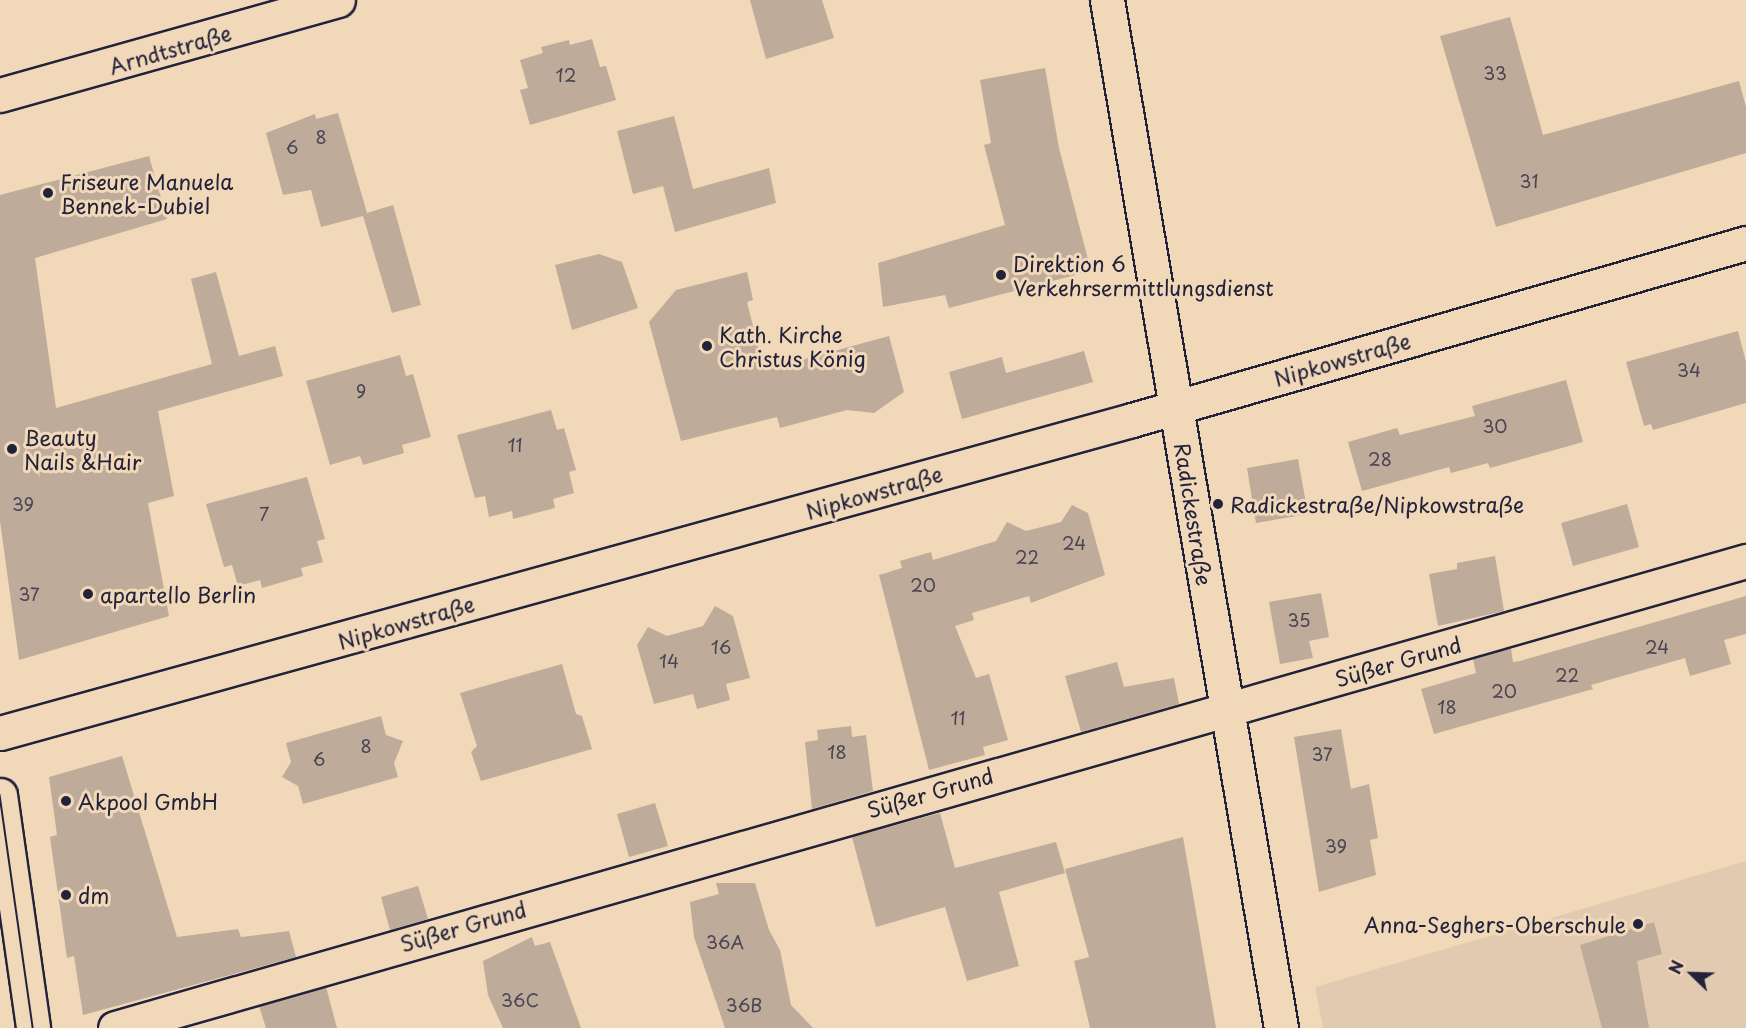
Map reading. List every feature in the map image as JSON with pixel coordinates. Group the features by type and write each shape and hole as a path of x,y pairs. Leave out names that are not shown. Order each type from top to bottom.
{"street":[{"name":"Arndtstraße","path":"0,95 338,0"},
{"name":"Radickestraße","path":"1107,0 1178,407 1281,1028"},
{"name":"Nipkowstraße","path":"0,733 1178,407 1746,243"},
{"name":"Süßer Grund","path":"115,1028 1746,561"},
{"path":"0,795 33,1028"}],"shaded area":[{"name":"Anna-Seghers-Oberschule","path":"1746,861 1746,1028 1323,1028 1315,987"}],"building":[{"path":"750,0 822,0 834,38 766,59"},
{"path":"1510,17 1543,135 1739,81 1746,107 1746,153 1496,227 1440,36"},
{"path":"592,39 600,67 606,66 616,100 530,125 520,90 528,88 520,60 543,53 541,47 569,40 570,45"},
{"path":"1045,68 1059,148 1091,271 949,308 945,295 883,307 878,263 1005,225 984,145 991,143 980,80"},
{"path":"338,113 367,213 393,205 421,305 392,313 363,216 321,227 311,190 283,195 266,133 315,114 316,119"},
{"path":"674,116 693,189 769,168 776,203 675,232 663,186 633,194 617,131"},
{"path":"149,156 167,219 35,258 56,408 212,364 191,279 216,272 239,356 275,346 283,376 158,411 174,496 148,503 169,616 19,660 0,521 0,195"},
{"path":"599,254 622,262 638,308 572,330 555,265"},
{"name":"Kath. Kirche Christus König","path":"747,272 753,300 747,302 763,366 771,364 772,368 889,336 904,392 874,413 847,410 780,428 777,417 681,441 649,322 676,290"},
{"path":"1738,331 1746,362 1746,403 1653,430 1651,424 1644,426 1626,362"},
{"path":"1084,351 1093,382 962,419 949,372 1002,357 1006,373"},
{"path":"400,355 406,376 413,374 431,437 402,445 404,453 363,465 360,456 330,465 306,381"},
{"path":"1566,380 1583,442 1490,468 1488,463 1451,473 1449,467 1362,491 1348,442 1397,428 1400,435 1475,416 1472,406"},
{"path":"551,410 557,430 564,428 576,470 569,472 574,493 553,499 555,508 513,519 512,511 489,517 485,496 475,498 457,435"},
{"path":"1298,459 1308,514 1256,523 1247,468"},
{"path":"307,477 325,539 317,541 323,562 301,568 303,576 262,588 260,580 238,586 232,565 224,567 206,504"},
{"path":"1627,504 1639,547 1573,566 1561,523"},
{"path":"1072,505 1088,513 1105,575 1031,603 1029,596 972,613 974,620 955,626 976,678 989,674 1008,740 983,747 985,755 929,770 879,575 902,568 900,561 931,552 933,560 996,541 1007,522 1026,531 1061,522"},
{"path":"1495,556 1504,611 1438,626 1429,574 1457,569 1457,563"},
{"path":"1321,593 1329,637 1309,641 1313,658 1280,664 1269,602"},
{"path":"1746,596 1746,634 1724,640 1731,664 1690,676 1685,658 1591,685 1593,689 1434,734 1421,689 1476,673 1473,659 1511,648 1513,662 1520,661"},
{"path":"715,606 733,616 750,678 726,684 730,700 697,709 693,694 654,704 637,645 648,627 667,636 703,626"},
{"path":"1117,662 1124,687 1174,678 1179,704 1081,732 1065,676"},
{"path":"562,664 576,714 582,716 592,749 481,781 471,752 477,746 460,693"},
{"path":"381,716 386,735 403,741 394,763 398,777 303,804 298,786 282,777 291,762 286,743"},
{"path":"851,726 852,737 866,735 873,791 812,809 805,742 818,740 817,730"},
{"path":"1341,729 1351,789 1369,784 1378,838 1370,840 1376,875 1319,892 1294,737"},
{"path":"122,756 177,937 238,929 241,937 289,931 296,957 83,1015 74,956 67,958 50,837 57,835 49,777"},
{"path":"655,803 668,846 629,857 617,814"},
{"path":"940,813 955,868 1056,842 1065,873 999,892 1019,966 967,981 945,907 876,927 852,837"},
{"path":"1183,837 1216,1028 1090,1028 1074,961 1089,957 1065,869"},
{"path":"716,883 755,883 769,930 780,950 791,1005 813,1028 725,1028 694,937 690,902 719,894"},
{"path":"418,886 428,919 390,930 381,897"},
{"path":"1654,922 1662,954 1637,961 1649,1028 1602,1028 1580,945"},
{"path":"532,937 535,946 550,942 581,1028 503,1028 488,995 483,961"},
{"path":"326,987 337,1028 266,1028 259,1006"}],"tram line":[{"path":"0,795 33,1028"}],"place":[{"name":"Friseure Manuela Bennek-Dubiel","path":"48,193"},
{"name":"Direktion 6 Verkehrsermittlungsdienst","path":"1001,275"},
{"name":"Kath. Kirche Christus König","path":"707,346"},
{"name":"Beauty Nails &Hair","path":"12,449"},
{"name":"Radickestraße/Nipkowstraße","path":"1218,504"},
{"name":"apartello Berlin","path":"88,594"},
{"name":"Akpool GmbH","path":"66,801"},
{"name":"dm","path":"66,895"},
{"name":"Anna-Seghers-Oberschule","path":"1638,924"}]}
